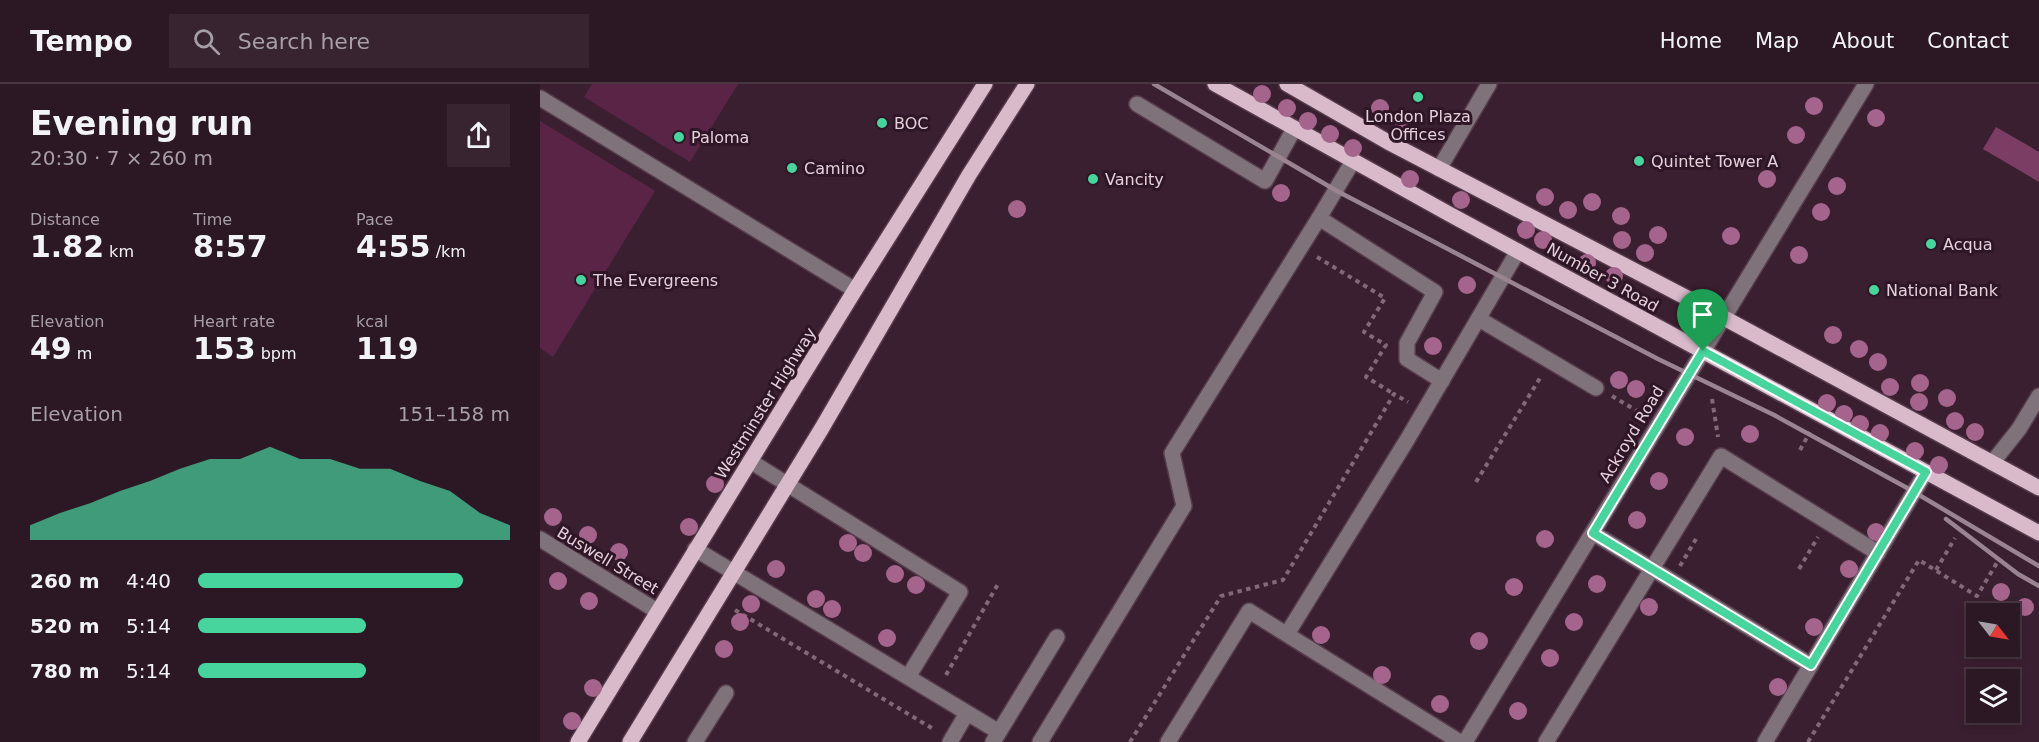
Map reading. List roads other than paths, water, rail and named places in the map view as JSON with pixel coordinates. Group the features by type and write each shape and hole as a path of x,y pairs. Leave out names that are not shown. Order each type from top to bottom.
{"main road":[{"name":"Westminster Highway","path":"578,742 855,290 985,84"},
{"path":"630,742 787,485 969,176 1027,84"},
{"name":"Number 3 Road","path":"1215,84 2039,533"},
{"name":"Number 3 Road","path":"1287,84 1439,169 1724,318 2039,488"}],"street":[{"path":"1439,169 1489,84"},
{"name":"Ackroyd Road","path":"1463,742 1866,84"},
{"path":"540,98 855,290"},
{"path":"1137,104 1264,181 1294,129"},
{"path":"1040,742 1184,506 1172,453 1353,161"},
{"path":"1319,218 1435,292 1407,343 1407,359 1442,381"},
{"path":"1287,634 1442,381 1518,251"},
{"path":"1479,319 1601,394"},
{"path":"1992,463 2019,429 2039,396"},
{"path":"1546,742 1721,456 1878,553"},
{"path":"750,461 960,592 908,677"},
{"path":"1765,742 1926,472"},
{"path":"1593,533 1811,665"},
{"name":"Buswell Street","path":"540,539 657,611"},
{"path":"695,549 967,713 996,737 1057,637"},
{"path":"1168,742 1249,611 1463,742"},
{"path":"695,742 726,693"},
{"path":"950,741 967,713"}],"railway":[{"path":"1154,84 1337,191 1658,359 1774,415 1909,489 2039,566"},
{"path":"1946,519 2018,574 2039,586"}],"place":[{"name":"London Plaza Offices","path":"1418,97"},
{"name":"BOC","path":"882,123"},
{"name":"Paloma","path":"679,137"},
{"name":"Quintet Tower A","path":"1639,161"},
{"name":"Camino","path":"792,168"},
{"name":"Vancity","path":"1093,179"},
{"name":"Acqua","path":"1931,244"},
{"name":"The Evergreens","path":"581,280"},
{"name":"National Bank","path":"1874,290"}]}
